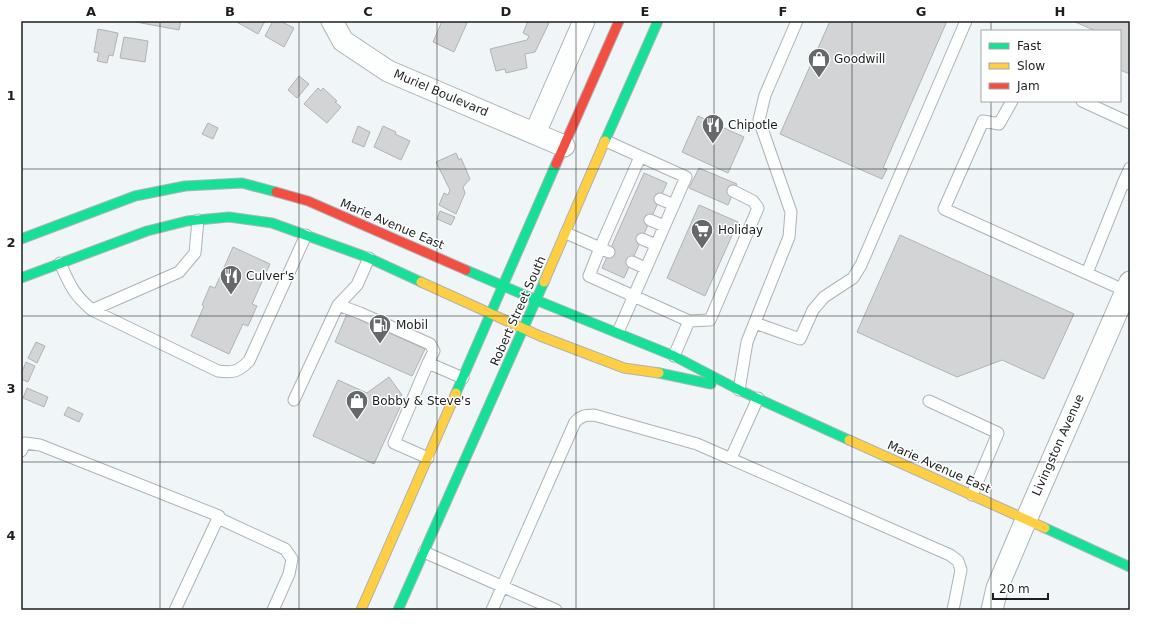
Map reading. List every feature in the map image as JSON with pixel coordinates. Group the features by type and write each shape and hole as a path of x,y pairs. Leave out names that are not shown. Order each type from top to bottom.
{"street":[{"name":"Muriel Boulevard","path":"332,21 343,41 388,71 564,146"},
{"path":"535,133 584,21"},
{"name":"Robert Street South","path":"361,610 619,21"},
{"name":"Robert Street South","path":"398,610 566,233 658,21"},
{"name":"Marie Avenue East","path":"21,239 135,196 185,186 242,183 308,202 536,300 674,356 739,390 1130,567"},
{"name":"Marie Avenue East","path":"21,278 147,231 187,221 229,217 272,223 369,258 491,314 624,368 677,376 739,390"},
{"name":"Livingston Avenue","path":"992,610 997,588 1128,286"}],"lane":[{"path":"739,390 747,342 790,237 791,212 759,120 764,95 796,21"},
{"path":"755,322 800,339 813,310 824,297 853,278 861,265 966,21"},
{"path":"1011,102 999,124 983,121 944,209 1087,274 1128,286"},
{"path":"1084,102 1130,123"},
{"path":"606,141 640,157 691,176 664,226 618,332"},
{"path":"640,157 632,187 615,227 605,250 589,276 689,321 710,320 758,208 753,201 733,192"},
{"path":"1087,274 1127,183 1130,168"},
{"path":"660,199 674,205"},
{"path":"92,310 179,272 195,253 198,220"},
{"path":"650,220 664,226"},
{"path":"566,233 605,250"},
{"path":"60,263 70,286 79,299 92,310 218,371 230,372 240,370 249,361 306,235"},
{"path":"642,239 656,245"},
{"path":"294,400 338,305 357,284 369,258"},
{"path":"632,262 645,268"},
{"path":"338,305 360,313 430,344 434,351 394,443 428,458"},
{"path":"674,356 689,321"},
{"path":"428,363 463,378"},
{"path":"730,458 758,398"},
{"path":"929,401 998,433 972,495"},
{"path":"492,610 575,422 586,415 697,444 950,555 958,561 961,570 953,610"},
{"path":"21,451 24,443 40,445 219,516 218,518 285,549 292,560 290,574 273,610"},
{"path":"175,610 218,518"},
{"path":"424,552 556,610"}],"building":[{"path":"181,21 179,30 136,22"},
{"path":"235,21 265,21 258,34"},
{"path":"273,21 280,21 294,28 284,47 265,36"},
{"path":"442,21 463,21 467,23 454,52 433,42"},
{"path":"528,21 545,21 549,23 535,52 525,54 527,68 506,73 505,69 496,71 490,49 527,40 529,36 523,33"},
{"path":"830,21 947,21 883,168 887,169 882,179 780,134"},
{"path":"1073,21 1130,21 1130,74 1121,70 1121,30 1094,30"},
{"path":"98,29 118,33 113,56 109,55 107,63 97,61 99,53 94,52"},
{"path":"124,37 148,41 145,62 120,58"},
{"path":"299,76 309,84 297,98 288,90"},
{"path":"318,88 321,91 323,88 337,101 335,102 341,107 327,123 304,104"},
{"name":"Chipotle","path":"698,116 744,137 728,173 682,152"},
{"path":"208,123 218,128 213,139 202,134"},
{"path":"358,126 370,132 364,147 352,142"},
{"path":"383,126 410,141 401,160 374,147"},
{"path":"456,153 459,160 461,158 470,179 463,187 465,193 456,214 439,205 444,193 448,195 450,190 436,162"},
{"path":"699,168 737,184 728,205 689,188"},
{"path":"644,173 667,183 624,278 602,268"},
{"name":"Holiday","path":"699,205 738,222 705,296 667,278"},
{"path":"440,211 455,217 451,225 437,219"},
{"path":"900,235 1074,314 1044,379 1002,360 957,377 857,332"},
{"name":"Culver's","path":"233,247 270,264 252,304 257,306 248,326 243,324 229,354 191,336 204,306 202,305 210,286 215,288"},
{"name":"Mobil","path":"347,314 425,349 412,376 335,342"},
{"path":"36,342 45,346 37,363 28,358"},
{"path":"26,362 35,366 28,382 21,379 21,374"},
{"name":"Bobby & Steve's","path":"389,377 402,395 393,401 401,405 374,464 313,436 338,380 367,393"},
{"path":"27,388 48,397 44,407 23,398"},
{"path":"68,407 83,414 79,422 64,415"}],"traffic: fast":[{"path":"605,141 658,21"},
{"path":"456,393 556,164"},
{"path":"21,239 135,196 185,186 242,183 276,192"},
{"path":"21,278 147,231 187,221 229,217 272,223 369,258 421,282"},
{"path":"466,270 674,356 739,390 849,440"},
{"path":"398,610 544,282"},
{"path":"659,373 711,384"},
{"path":"1045,528 1130,567"}],"traffic: slow":[{"path":"544,282 605,141"},
{"path":"421,282 540,336 624,368 659,373"},
{"path":"361,610 456,393"},
{"path":"849,440 1045,528"}],"traffic: jam":[{"path":"556,164 619,21"},
{"path":"276,192 308,201 466,270"}],"place":[{"name":"Goodwill","path":"819,78"},
{"name":"Chipotle","path":"713,144"},
{"name":"Holiday","path":"702,250"},
{"name":"Culver's","path":"231,296"},
{"name":"Mobil","path":"380,344"},
{"name":"Bobby & Steve's","path":"357,420"}]}
